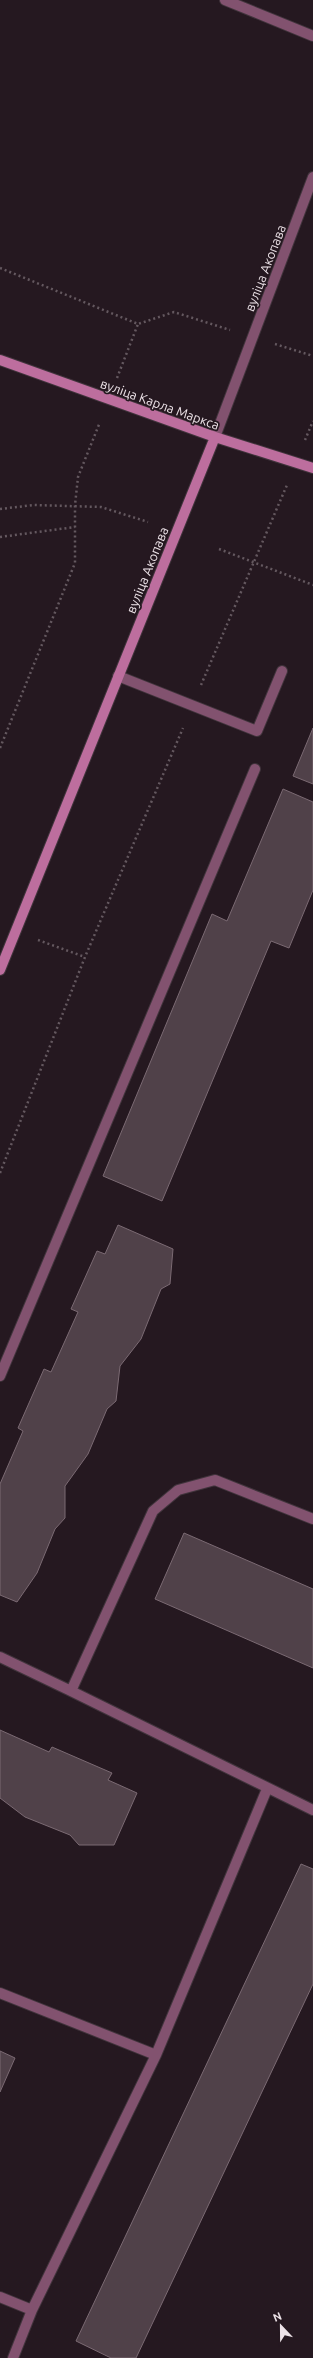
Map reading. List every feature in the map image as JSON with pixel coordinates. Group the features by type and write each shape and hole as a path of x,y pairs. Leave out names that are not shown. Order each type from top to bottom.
{"main road":[{"name":"вуліца Карла Маркса","path":"0,360 215,437 313,468"},
{"name":"вуліца Акопава","path":"0,970 215,437"}],"street":[{"path":"225,0 313,36"},
{"name":"вуліца Акопава","path":"215,437 313,177"},
{"path":"118,676 257,731 282,671"},
{"path":"0,1376 255,769"},
{"path":"71,1691 152,1512 178,1490 215,1480 313,1519"},
{"path":"0,1657 267,1789 313,1810"},
{"path":"13,2358 32,2310 156,2055 267,1789"},
{"path":"0,1993 156,2055"},
{"path":"0,2297 32,2310"}],"path":[{"path":"0,268 138,324 174,312"},
{"path":"0,1173 85,957 313,421"},
{"path":"0,509 34,505 75,505 101,507 148,522"},
{"path":"0,748 75,563 75,505"},
{"path":"0,537 75,527"},
{"path":"219,549 253,564 313,585"},
{"path":"15,932 85,957"}],"building":[{"path":"313,728 313,784 293,776"},
{"path":"283,789 313,802 313,890 289,948 271,941 162,1201 103,1176 212,914 227,921"},
{"path":"118,1225 173,1249 170,1284 161,1289 141,1339 120,1366 116,1401 107,1409 88,1454 65,1486 65,1518 55,1529 37,1573 17,1602 0,1595 0,1484 23,1431 18,1428 44,1369 51,1372 78,1312 71,1309 97,1251 105,1254"},
{"path":"184,1533 313,1589 313,1668 155,1599"},
{"path":"0,1730 49,1752 52,1747 112,1773 108,1780 137,1793 114,1845 79,1845 70,1835 25,1817 0,1798"},
{"path":"301,1864 313,1869 313,1984 136,2358 111,2358 76,2341"},
{"path":"0,2051 15,2058 0,2092"}]}
